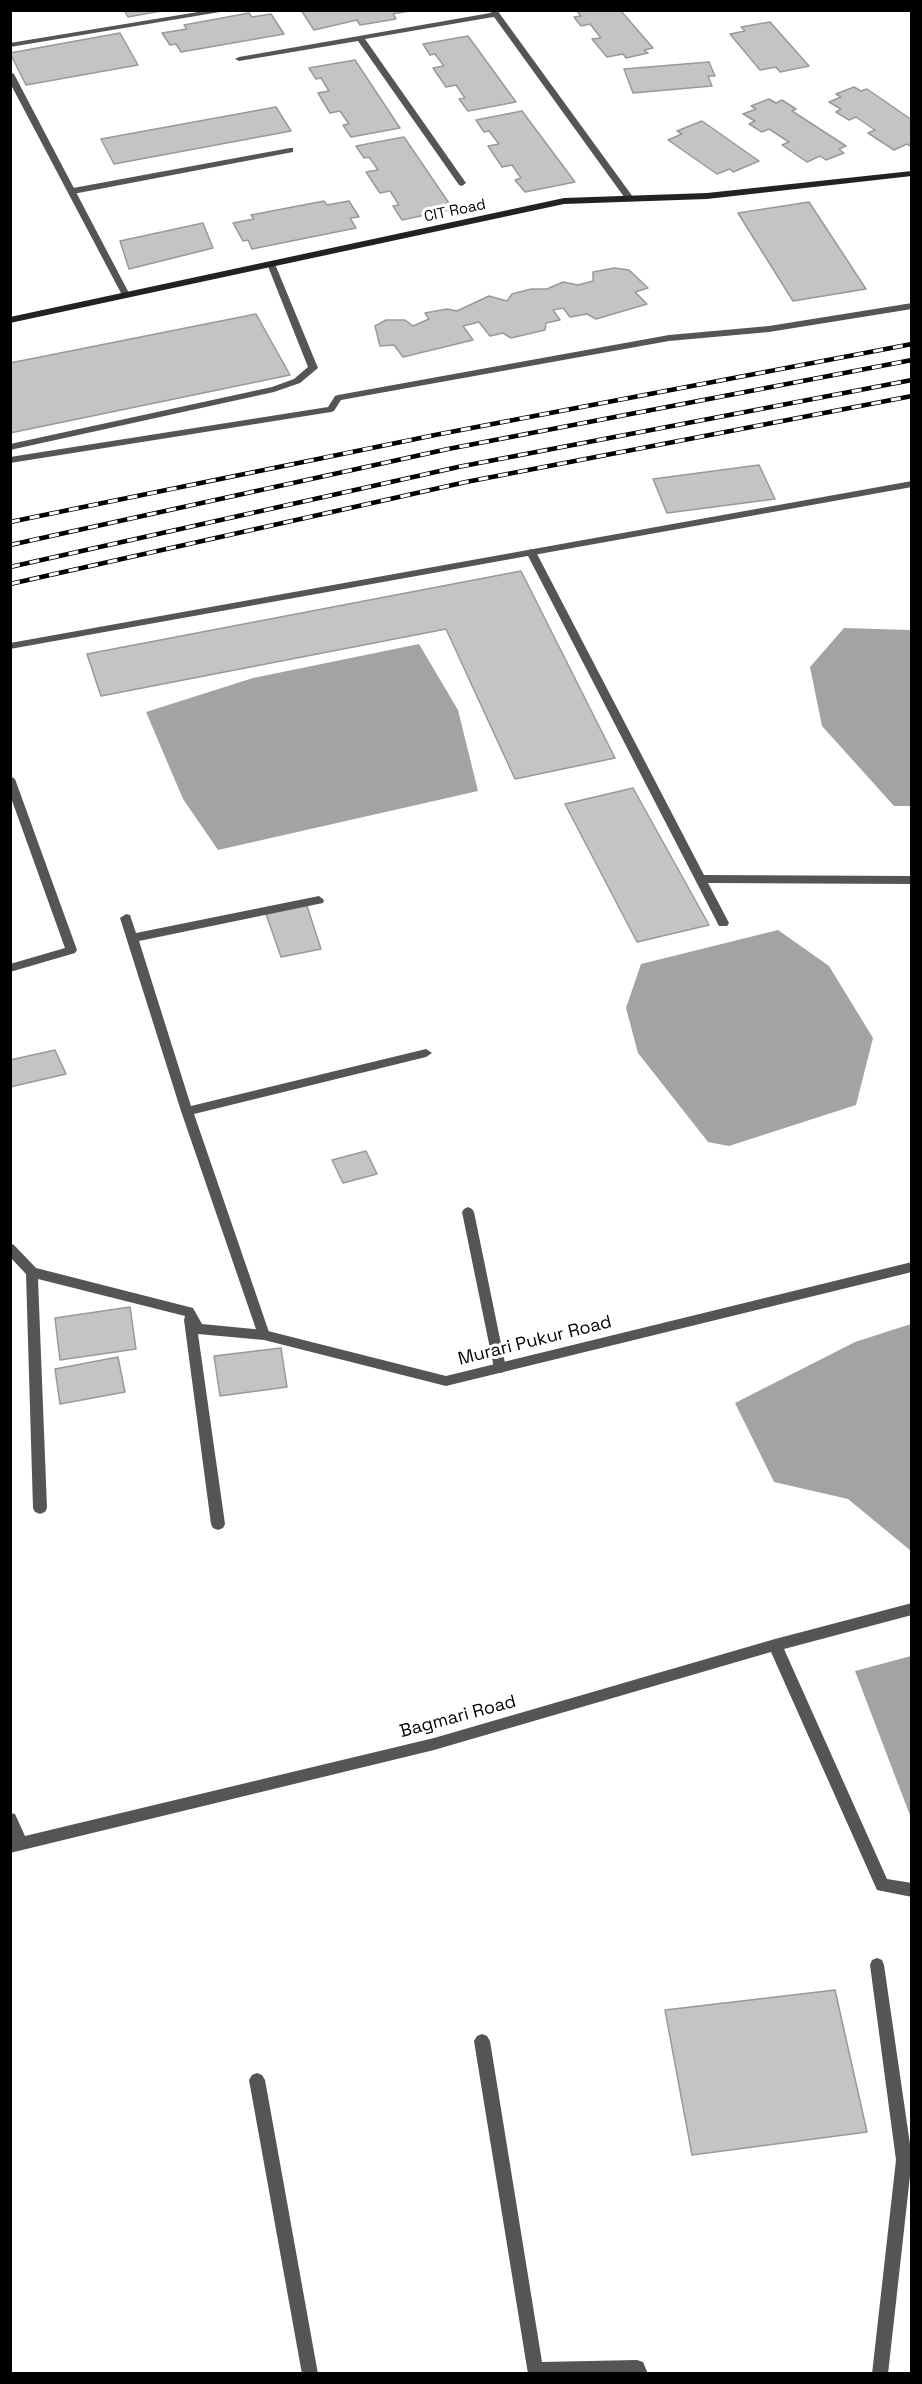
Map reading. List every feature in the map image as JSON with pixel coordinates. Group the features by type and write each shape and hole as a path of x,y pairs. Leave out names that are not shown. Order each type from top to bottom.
{"street":[{"path":"10,45 228,10"},
{"path":"239,59 494,12 630,199"},
{"path":"359,37 462,183"},
{"path":"10,74 126,295"},
{"path":"73,191 291,150"},
{"name":"CIT Road","path":"10,320 564,201 707,196 912,173"},
{"path":"10,447 274,389 297,381 313,368 271,264"},
{"path":"10,460 331,409 338,398 669,338 769,329 912,306"},
{"path":"10,646 912,484"},
{"path":"531,552 723,923"},
{"path":"10,779 71,950 10,968"},
{"path":"700,879 912,880"},
{"path":"133,938 319,900"},
{"path":"126,918 187,1111 264,1335"},
{"path":"187,1111 426,1053"},
{"path":"468,1212 500,1368"},
{"path":"11,1247 32,1272 40,1508"},
{"name":"Murari Pukur Road","path":"32,1272 189,1312 198,1329 264,1335 446,1381 912,1267"},
{"path":"189,1312 218,1524"},
{"name":"Bagmari Road","path":"16,1845 434,1744 776,1645 912,1609"},
{"path":"776,1645 882,1885 912,1890"},
{"path":"10,1819 16,1845"},
{"path":"877,1965 904,2160 880,2373"},
{"path":"482,2041 535,2370 637,2368 640,2373"},
{"path":"257,2080 310,2373"}],"shaded area":[{"path":"844,628 911,630 911,806 894,806 822,726 810,667"},
{"path":"419,644 458,710 478,791 218,850 183,799 146,712 253,678"},
{"path":"778,930 829,966 873,1038 856,1105 729,1146 708,1142 638,1053 626,1008 641,964"},
{"path":"912,1324 911,1551 848,1499 774,1482 735,1403 855,1342"},
{"path":"912,1656 911,1818 855,1671"}],"building":[{"path":"124,10 166,10 128,17"},
{"path":"301,10 414,10 393,14 396,19 360,25 357,20 314,30"},
{"path":"576,10 623,10 621,11 653,48 644,50 648,53 626,58 623,54 607,57 592,39 601,38 590,24 581,26 574,17 581,16"},
{"path":"249,13 252,17 271,14 284,34 181,52 176,44 170,45 162,33 187,29 184,25"},
{"path":"770,22 809,66 780,72 776,67 760,70 730,34 745,31 741,27"},
{"path":"120,33 138,65 26,85 10,53"},
{"path":"468,36 516,102 468,111 459,99 465,98 456,85 446,87 433,68 444,66 435,54 430,55 423,44"},
{"path":"355,60 400,128 351,137 343,125 349,124 340,111 330,113 318,93 329,91 321,78 316,79 309,68"},
{"path":"709,62 715,76 708,76 712,86 633,93 624,69"},
{"path":"854,87 861,91 867,89 912,120 912,147 907,144 894,150 868,133 875,130 856,117 849,120 836,112 841,109 829,102 841,97 836,94"},
{"path":"769,99 776,103 782,100 796,109 792,111 846,146 839,149 844,153 826,160 820,156 807,162 782,145 789,142 769,129 762,132 749,124 755,121 743,114 756,109 751,106"},
{"path":"276,107 291,131 114,164 101,139"},
{"path":"522,111 575,182 525,192 515,180 521,178 512,165 502,167 488,146 499,144 489,131 484,132 476,120"},
{"path":"702,121 759,161 733,172 730,169 717,174 668,140 682,134 677,131"},
{"path":"404,137 453,209 402,220 393,206 399,205 390,191 380,193 366,172 378,170 369,157 364,158 356,146"},
{"path":"324,201 327,205 349,201 359,217 350,218 356,228 252,249 248,240 243,241 233,223 254,219 251,215"},
{"path":"809,202 866,289 793,301 738,213"},
{"path":"203,223 213,248 129,269 120,241"},
{"path":"614,268 629,270 648,288 635,292 647,304 596,319 587,314 570,317 563,308 553,310 560,320 546,323 545,330 511,338 503,333 490,336 479,322 463,326 473,340 403,357 394,345 380,346 375,326 386,320 405,320 413,326 429,319 425,313 447,309 457,311 489,296 507,301 512,294 531,289 547,289 563,282 578,285 593,281 593,272"},
{"path":"256,314 290,375 10,433 10,363"},
{"path":"759,465 775,499 667,513 653,479"},
{"path":"521,571 615,758 515,779 446,629 101,696 87,654"},
{"path":"633,788 709,925 637,942 565,804"},
{"path":"306,903 321,949 281,957 265,911"},
{"path":"55,1050 66,1074 10,1087 10,1060"},
{"path":"366,1151 377,1174 343,1183 332,1160"},
{"path":"130,1307 136,1349 60,1360 55,1318"},
{"path":"281,1348 287,1387 220,1396 214,1356"},
{"path":"118,1357 125,1392 60,1404 55,1369"},
{"path":"835,1990 867,2132 692,2155 665,2010"}],"railway":[{"path":"10,522 440,434 912,344"},
{"path":"10,545 448,449 912,360"},
{"path":"10,567 458,467 912,380"},
{"path":"10,584 466,482 912,396"}]}
